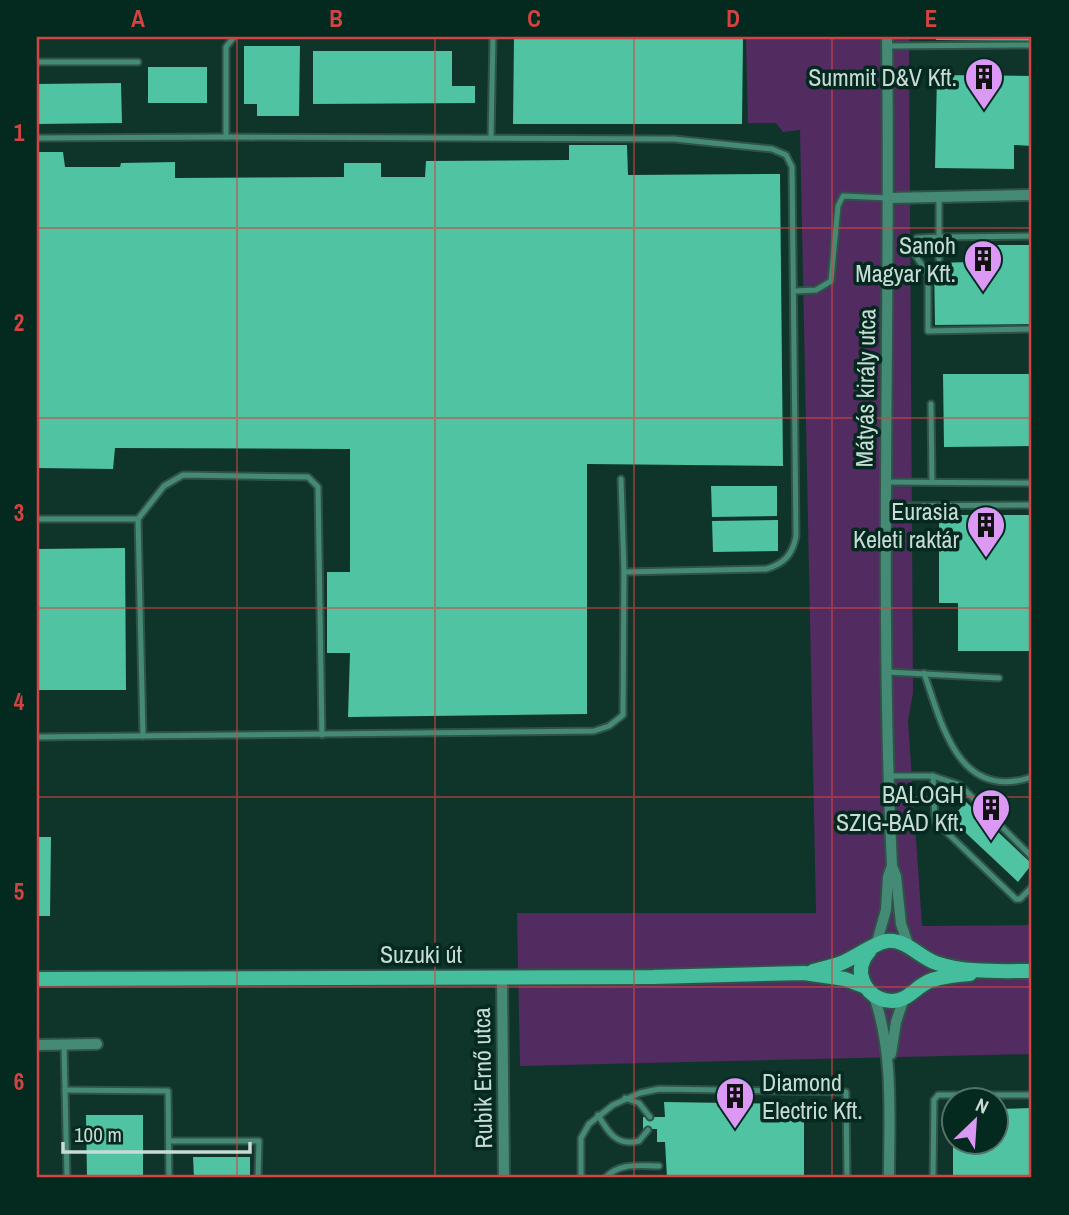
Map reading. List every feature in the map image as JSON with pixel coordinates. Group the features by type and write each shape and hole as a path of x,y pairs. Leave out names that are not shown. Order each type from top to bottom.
{"main road":[{"path":"804,973 839,964 891,941 944,965 987,971 1032,971"},
{"path":"870,991 861,968 863,959 873,948"},
{"path":"912,950 921,971 916,988"},
{"path":"804,973 845,979 888,1001 904,998 916,988 940,978 987,971"},
{"name":"Suzuki út","path":"37,979 804,973"}],"street":[{"name":"Mátyás király utca","path":"888,41 885,482 888,776 892,866 896,876 901,925 912,950"},
{"path":"889,198 1032,195"},
{"name":"Mátyás király utca","path":"873,948 885,918 888,877 892,866"},
{"name":"Rubik Ernő utca","path":"502,977 503,1178"},
{"path":"870,991 882,1018 889,1067 889,1178"},
{"path":"889,1067 896,1022 904,998"},
{"path":"37,1045 97,1044"}],"lane":[{"path":"226,136 226,47 234,37"},
{"path":"491,138 493,37"},
{"path":"888,41 1032,45"},
{"path":"37,62 138,62"},
{"path":"37,138 226,136 674,139 779,151 786,155 792,167 795,291 796,536 791,552 781,564 766,569 624,572"},
{"path":"795,291 816,290 831,281 838,206 844,196 889,198"},
{"path":"939,197 939,259"},
{"path":"1032,236 917,238 916,256 928,275 928,331 1032,329"},
{"path":"931,404 932,482"},
{"path":"143,736 138,519 164,486 183,475 308,477 318,487 322,735"},
{"path":"37,737 594,731 609,726 623,715 624,572 621,479"},
{"path":"885,482 1032,483"},
{"path":"885,506 1028,505"},
{"path":"37,519 138,519"},
{"path":"888,672 999,678"},
{"path":"924,673 946,735 959,759 975,773 993,779 1015,781 1032,777"},
{"path":"888,776 933,776 951,780 968,791 1032,857"},
{"path":"933,776 935,821 1016,899 1020,899 1032,887"},
{"path":"64,1045 67,1178"},
{"path":"581,1178 581,1138 589,1124 625,1098 659,1089 846,1092 847,1178"},
{"path":"65,1090 168,1091 169,1178"},
{"path":"933,1178 934,1100 939,1095 1032,1095"},
{"path":"625,1098 639,1103 650,1117"},
{"path":"598,1115 611,1135 623,1142 639,1141 648,1130"},
{"path":"169,1141 259,1141 258,1178"},
{"path":"605,1178 610,1172 627,1166 659,1166"}],"shaded area":[{"path":"746,37 909,37 913,693 908,721 922,926 1032,925 1032,1054 520,1066 517,913 816,913 800,130 783,132 776,123 748,123"}],"building":[{"path":"514,37 743,37 742,124 513,124"},
{"path":"936,37 1032,37 1032,41 936,40"},
{"path":"244,46 300,46 299,116 257,116 257,104 244,104"},
{"path":"313,51 452,51 452,86 475,86 475,103 313,104"},
{"path":"148,67 207,67 207,103 148,103"},
{"name":"Summit D&V Kft.","path":"937,75 1032,76 1032,146 1014,145 1014,169 935,168"},
{"path":"121,83 122,123 37,124 37,84"},
{"path":"569,145 627,145 628,175 780,174 783,466 587,464 587,714 348,717 350,653 327,653 327,572 350,572 350,449 115,448 113,469 37,468 37,152 63,152 65,167 120,167 121,163 175,162 175,178 344,177 344,163 381,163 381,177 425,177 426,161 569,160"},
{"name":"Sanoh Magyar Kft.","path":"971,245 1032,245 1032,324 935,325 934,263 971,262"},
{"path":"943,374 1032,374 1032,446 944,447"},
{"path":"711,486 777,486 777,516 712,517"},
{"name":"Eurasia Keleti raktár","path":"939,515 1032,515 1032,651 958,651 958,603 939,603"},
{"path":"778,520 778,551 713,552 712,521"},
{"path":"125,548 126,690 37,690 37,549"},
{"name":"BALOGH SZIG-BÁD Kft.","path":"966,802 1032,864 1018,882 951,819"},
{"path":"37,837 51,837 50,916 37,916"},
{"name":"Diamond Electric Kft.","path":"664,1102 804,1104 804,1178 667,1178 665,1142 657,1142 657,1129 643,1129 643,1117 665,1117"},
{"path":"1032,1108 1032,1178 953,1178 953,1156 1010,1156 1010,1109"},
{"path":"86,1115 143,1115 143,1178 87,1178"},
{"path":"193,1157 250,1157 250,1178 194,1178"}],"place":[{"name":"Summit D&V Kft.","path":"984,111"},
{"name":"Sanoh Magyar Kft.","path":"983,293"},
{"name":"Eurasia Keleti raktár","path":"986,559"},
{"name":"BALOGH SZIG-BÁD Kft.","path":"991,842"},
{"name":"Diamond Electric Kft.","path":"735,1130"}]}
